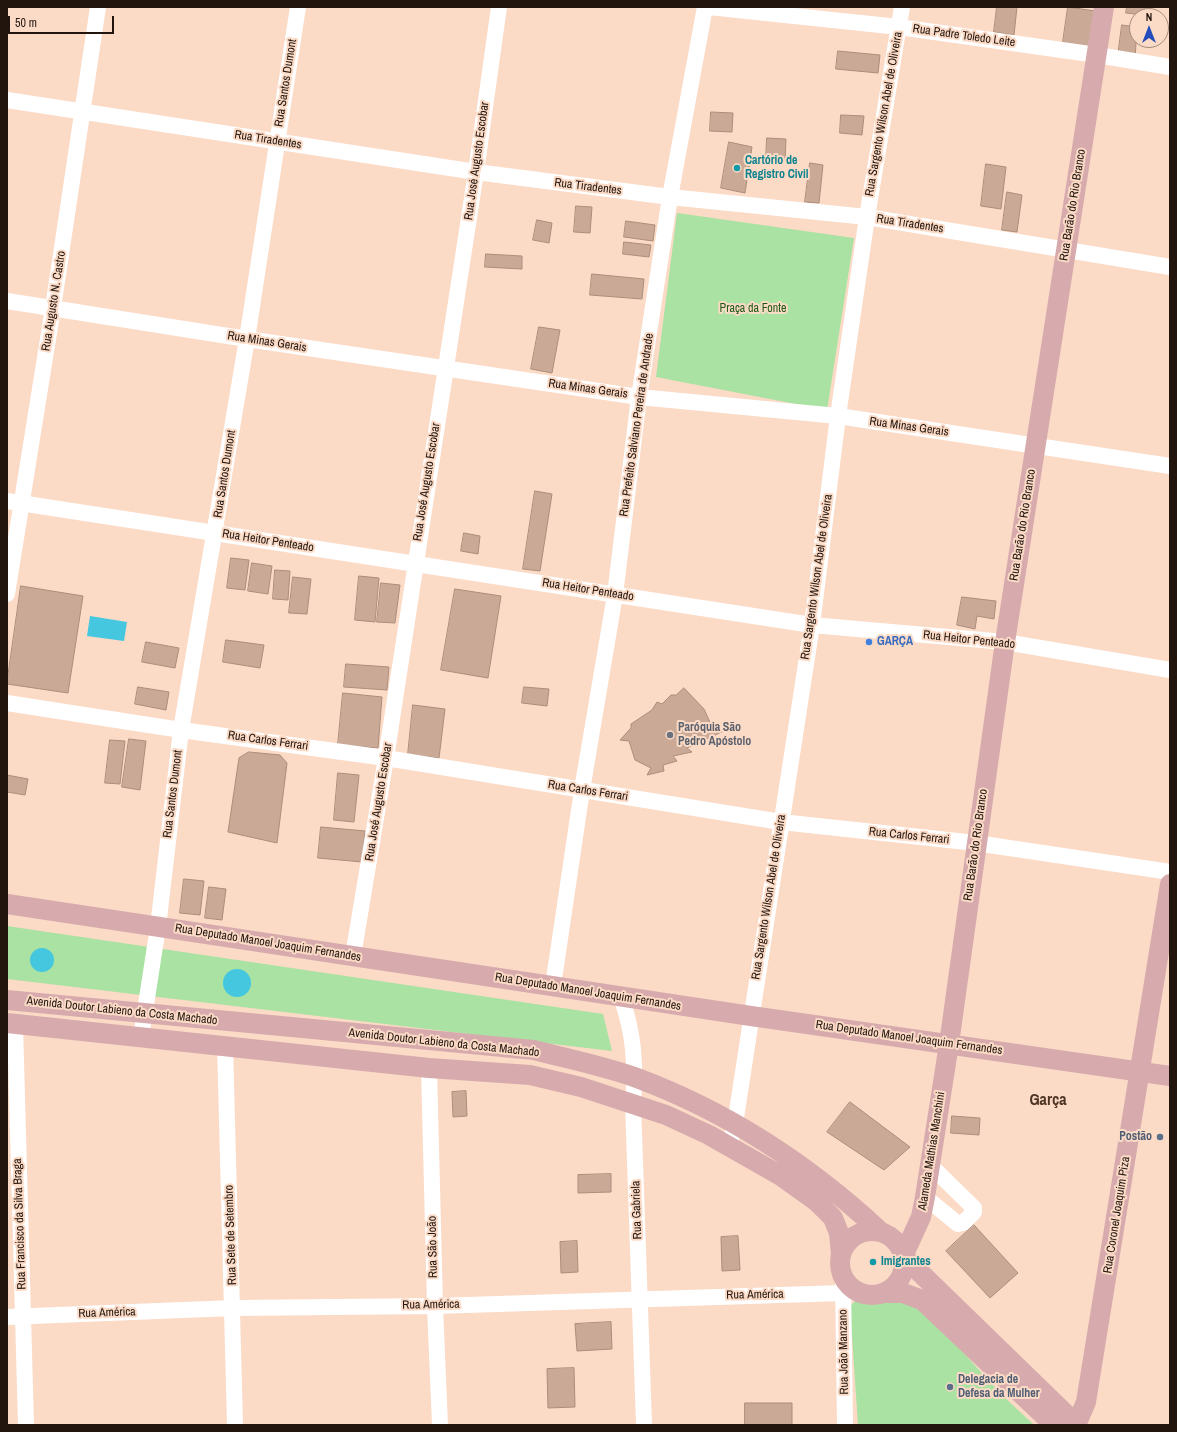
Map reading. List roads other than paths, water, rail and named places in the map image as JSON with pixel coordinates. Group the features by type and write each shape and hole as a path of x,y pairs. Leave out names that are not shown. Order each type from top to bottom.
{"main road":[{"name":"Rua Barão do Rio Branco","path":"949,1044 1005,642 1104,7"},
{"name":"Rua Coronel Joaquim Piza","path":"1076,1425 1086,1402 1170,884"},
{"name":"Rua Deputado Manoel Joaquim Fernandes","path":"7,904 621,997 1170,1076"},
{"name":"Avenida Doutor Labieno da Costa Machado","path":"7,1000 534,1050 635,1077 678,1095 735,1124 750,1132 846,1199 881,1232"},
{"name":"Avenida Doutor Labieno da Costa Machado","path":"11,1023 429,1068 530,1076 580,1087 666,1115 729,1146 781,1176 816,1201 833,1218 839,1233 841,1254"},
{"name":"Alameda Mathias Manchini","path":"904,1256 921,1218 949,1044"},
{"path":"904,1256 904,1269 901,1279 893,1288 874,1296 864,1294 847,1287 840,1267 841,1254 848,1241 861,1232 871,1230 881,1232 898,1242 904,1256 1076,1425"},
{"path":"884,1293 903,1293 922,1300 1054,1425"}],"street":[{"name":"Rua Augusto N. Castro","path":"7,594 14,502 54,308 98,7"},
{"name":"Rua Santos Dumont","path":"141,1037 158,927 180,730 215,533 247,339 298,7"},
{"name":"Rua José Augusto Escobar","path":"353,956 386,758 444,369 476,172 499,7"},
{"name":"Rua Prefeito Salviano Pereira de Andrade","path":"553,986 582,790 615,595 639,396 670,197 705,7"},
{"name":"Rua Padre Toledo Leite","path":"709,7 899,27 1097,55 1170,67"},
{"name":"Rua Sargento Wilson Abel de Oliveira","path":"729,1146 735,1124 812,625 838,416 867,217 902,7"},
{"name":"Rua Tiradentes","path":"7,100 476,172 670,197 867,217 1170,266"},
{"name":"Rua Minas Gerais","path":"7,301 444,369 639,396 838,416 1170,466"},
{"name":"Rua Heitor Penteado","path":"14,502 812,625 1005,642 1170,670"},
{"name":"Rua Carlos Ferrari","path":"7,703 180,730 386,758 781,822 976,843 1170,872"},
{"name":"Rua Gabriela","path":"621,997 630,1021 635,1077 633,1103 644,1425"},
{"name":"Rua Francisco da Silva Braga","path":"11,1023 12,1110 23,1316 26,1425"},
{"name":"Rua Sete de Setembro","path":"225,1046 235,1425"},
{"name":"Rua São João","path":"429,1068 434,1306 440,1425"},
{"path":"925,1197 958,1224 963,1223 974,1212 974,1208 930,1165"},
{"name":"Rua América","path":"7,1317 233,1308 434,1306 640,1298 847,1287"},
{"name":"Rua João Manzano","path":"845,1425 847,1287"}],"water":[{"path":"90,616 127,622 124,641 87,636"},
{"path":"42,948 51,951 54,960 51,969 42,972 33,969 30,960 33,951"},
{"path":"237,969 247,973 251,983 247,993 237,997 227,993 223,983 227,973"}],"place":[{"name":"Cartório de Registro Civil","path":"737,168"},
{"name":"GARÇA","path":"869,642"},
{"name":"Paróquia São Pedro Apóstolo","path":"670,735"},
{"name":"Postão","path":"1160,1137"},
{"name":"Imigrantes","path":"873,1262"},
{"name":"Delegacia de Defesa da Mulher","path":"950,1387"}],"district":[{"name":"Garça","path":"1048,1101"}],"park label":[{"name":"Praça da Fonte","path":"753,309"}]}
